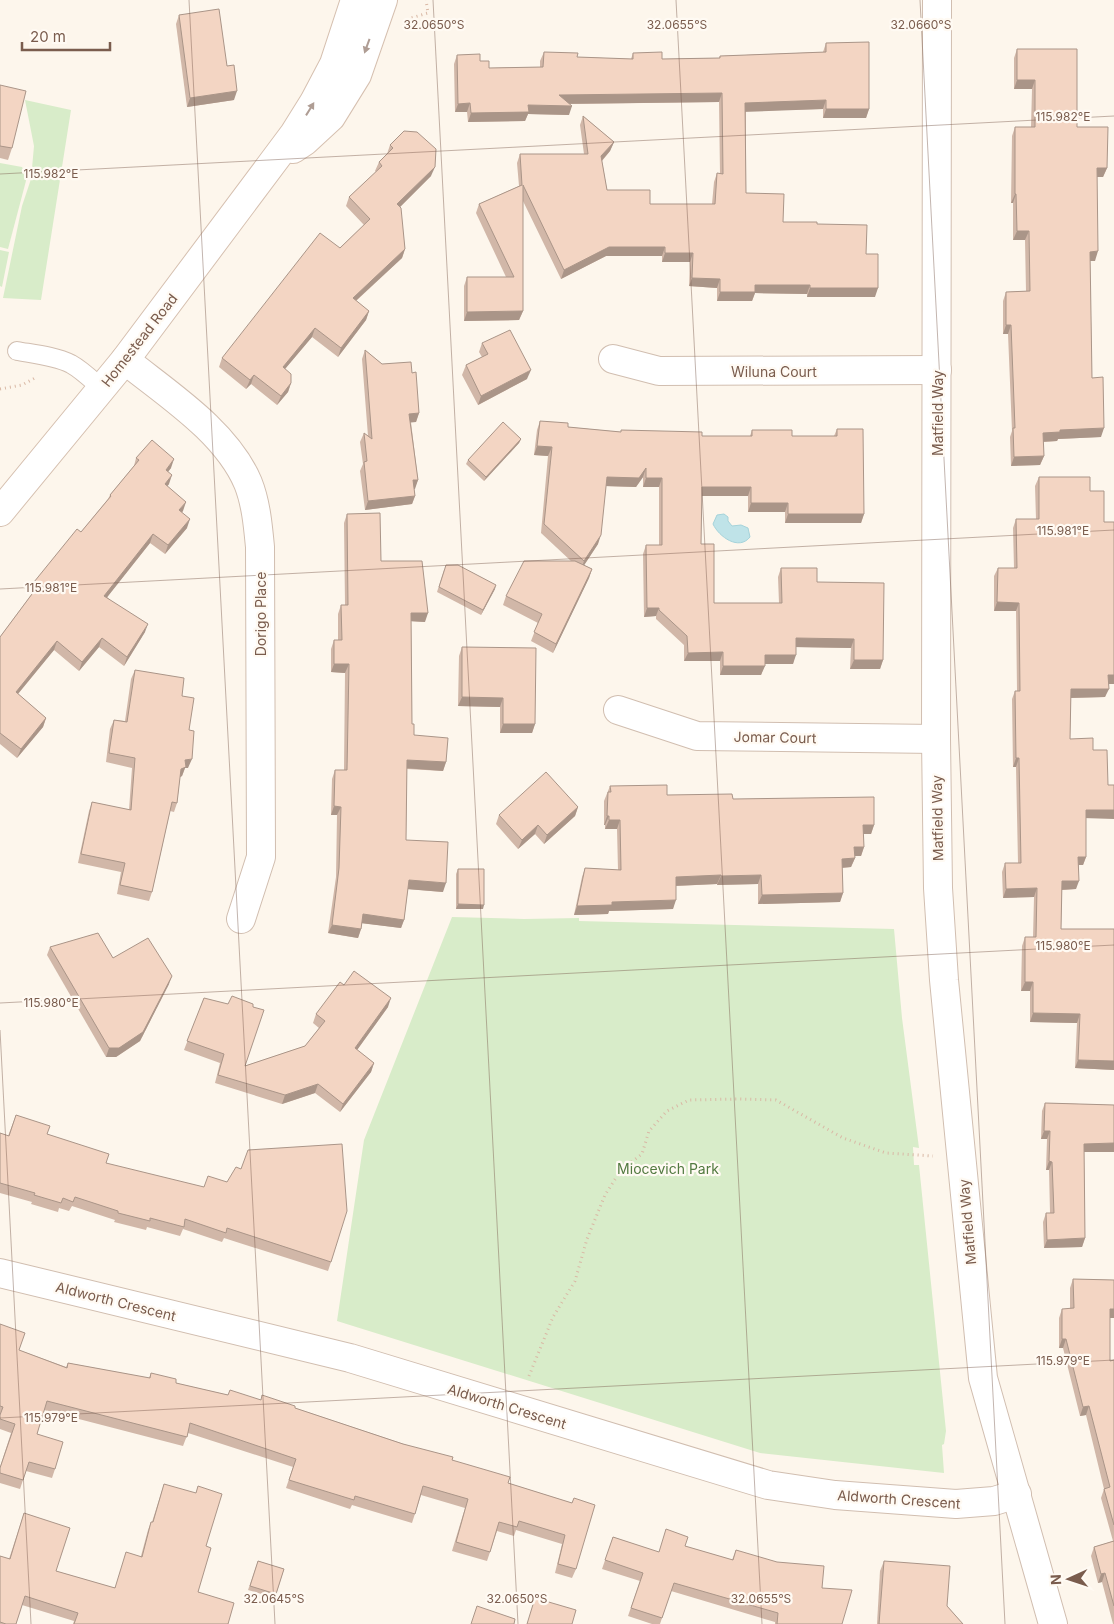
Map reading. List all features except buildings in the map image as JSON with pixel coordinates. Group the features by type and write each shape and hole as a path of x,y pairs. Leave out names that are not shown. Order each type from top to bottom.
{"street":[{"name":"Homestead Road","path":"0,512 125,360 273,164 314,102 334,64 356,0"},
{"name":"Homestead Road","path":"273,164 305,141 331,117 356,75 385,0"},
{"name":"Matfield Way","path":"937,0 936,739 938,888 944,980 983,1378 1053,1624"},
{"name":"Wiluna Court","path":"613,359 659,371 937,370"},
{"name":"Dorigo Place","path":"125,360 217,437 238,463 248,484 257,516 260,557 261,856 241,919"},
{"name":"Jomar Court","path":"618,710 698,736 936,739"},
{"name":"Aldworth Crescent","path":"0,1272 350,1358 768,1485 835,1495 956,1504 994,1501 1017,1494"}],"lane":[{"path":"17,351 53,358 70,364 83,372 101,388"}],"path":[{"path":"0,389 22,385 40,376"},
{"path":"529,1376 553,1317 575,1281 588,1239 605,1195 621,1170 642,1154 648,1131 668,1111 689,1100 776,1100 843,1138 886,1153 942,1156"}],"green space":[{"path":"25,100 71,110 41,300 3,298 22,206 31,179 34,146"},
{"path":"0,163 22,167 27,177 8,249 0,247"},
{"path":"0,250 9,252 2,287 0,286"},
{"name":"Miocevich Park","path":"452,917 579,918 579,921 894,929 902,1018 919,1148 913,1147 914,1165 919,1165 946,1431 944,1444 942,1445 944,1473 760,1453 337,1321 364,1140"}],"water":[{"path":"724,514 728,517 728,521 732,526 741,525 748,528 750,537 740,543 724,538 713,524 717,515"}]}
